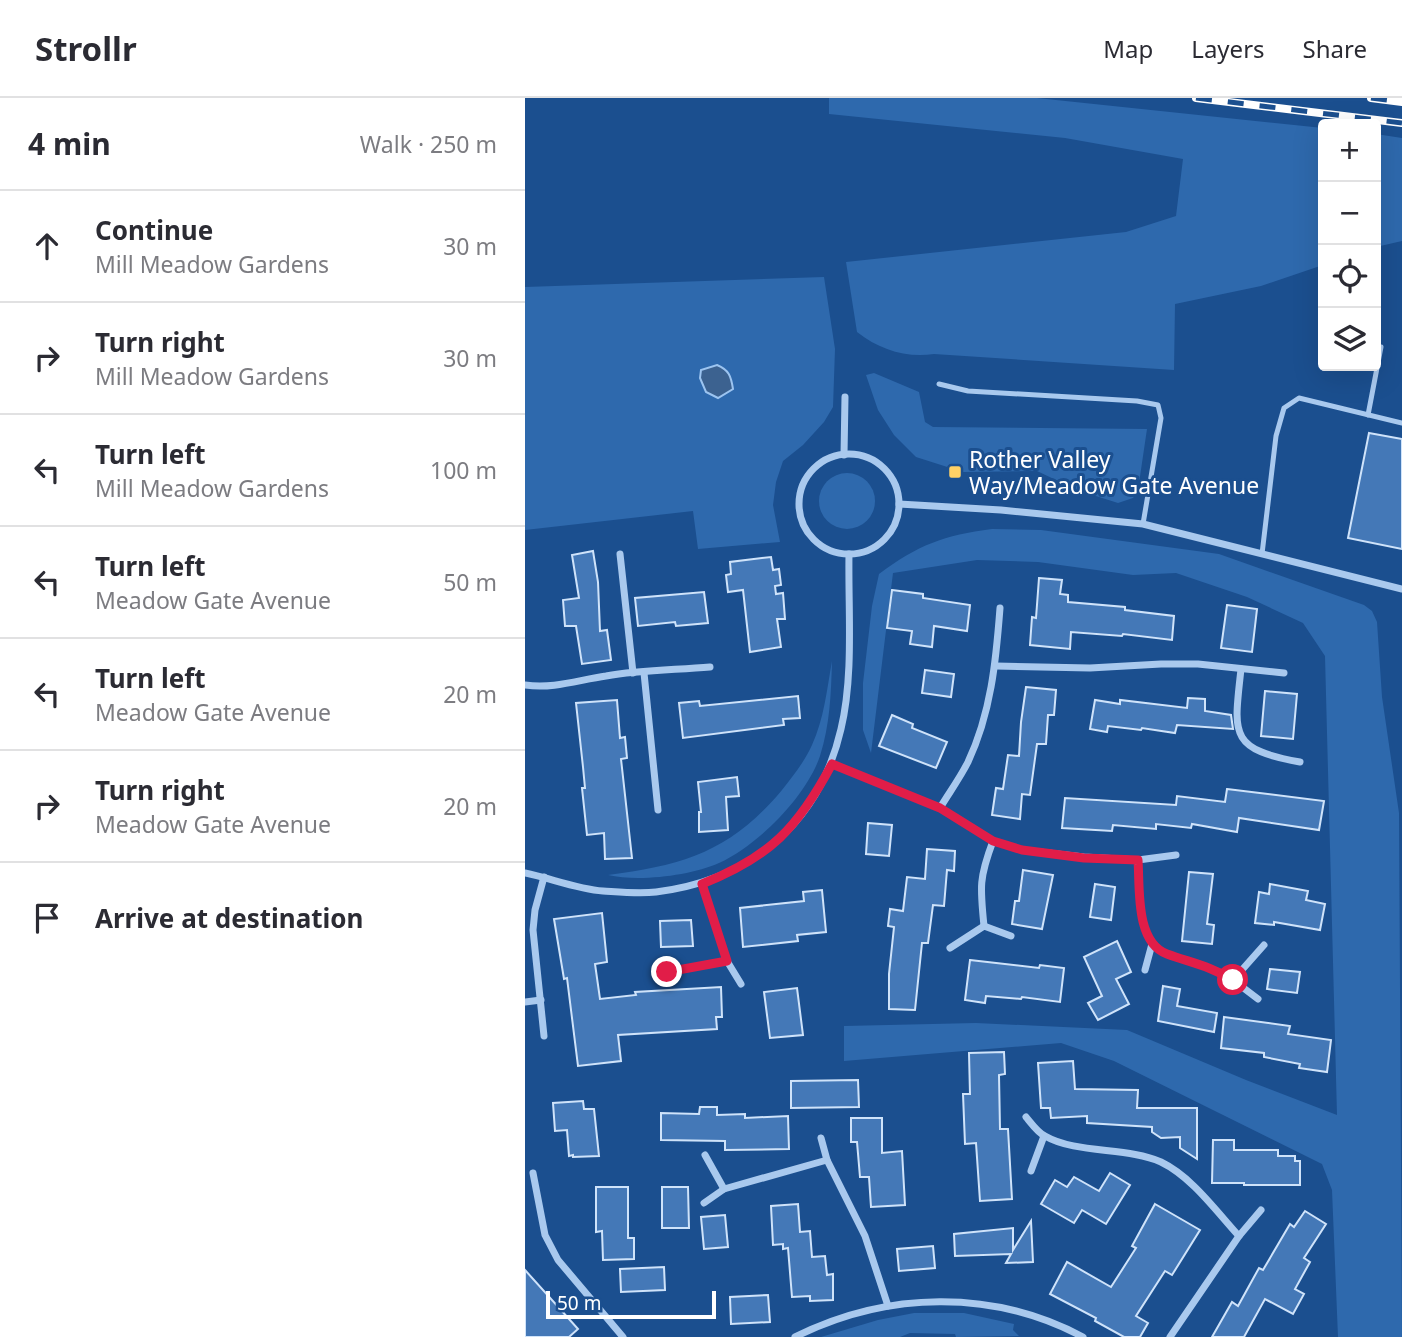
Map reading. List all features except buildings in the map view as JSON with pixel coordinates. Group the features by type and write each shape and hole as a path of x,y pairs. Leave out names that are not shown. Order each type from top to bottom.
{"street":[{"path":"844,454 845,397"},
{"path":"844,454 860,456 882,467 896,488 899,504 897,520 890,534 878,545 864,552 849,554 834,552 820,545 802,521 799,507 807,478 823,462 844,454"},
{"path":"899,504 1001,510 1143,524 1402,589"},
{"path":"620,554 633,673"},
{"path":"525,873 599,890 653,892 702,884 735,871 765,853 796,823 832,764 842,727 848,660 849,554"},
{"path":"940,808 967,763 990,699 996,666 1000,608"},
{"path":"996,666 1090,668 1161,664 1284,673"},
{"path":"525,685 566,685 606,676 710,667"},
{"path":"1241,669 1236,722 1240,734 1253,749 1300,762"},
{"path":"644,673 658,810"},
{"path":"832,764 940,808 993,841 1022,850 1084,858 1138,860 1176,855"},
{"path":"984,926 981,878 993,841"},
{"path":"1138,860 1145,928 1152,944 1164,953 1212,967 1258,999"},
{"path":"544,877 533,930 544,1036"},
{"path":"702,884 727,961 741,984"},
{"path":"984,926 1011,936"},
{"path":"950,948 984,926"},
{"path":"1145,970 1152,944"},
{"path":"1233,980 1264,945"},
{"path":"667,972 727,961"},
{"path":"525,1002 541,1000"},
{"path":"1026,1117 1044,1136 1161,1162 1186,1180 1239,1236"},
{"path":"1031,1171 1044,1136"},
{"path":"821,1138 827,1160 865,1236 888,1306"},
{"path":"705,1155 723,1189"},
{"path":"704,1203 723,1189 827,1160"},
{"path":"533,1173 545,1235 558,1260 623,1337"},
{"path":"1170,1337 1239,1236 1261,1210"},
{"path":"796,1337 845,1317 920,1301 980,1303 1034,1315 1083,1337"}],"lane":[{"path":"1368,415 1376,371"},
{"path":"939,384 968,391 1137,401 1157,405 1161,418 1143,524"},
{"path":"1262,554 1276,436 1284,408 1299,398 1402,423"}],"shaded area":[{"path":"829,98 1037,98 1318,127 1318,267 1261,286 1175,304 1174,370 903,354 875,344 857,332 846,262 1126,232 1176,216 1183,159 1065,138 829,114"},
{"path":"1381,135 1402,138 1402,241 1381,246"},
{"path":"824,277 835,349 833,407 824,422 803,445 783,461 776,482 773,505 780,542 698,549 693,511 525,530 525,287"},
{"path":"717,365 729,374 733,389 718,398 706,392 700,378 701,370"},
{"path":"874,373 919,392 925,422 933,427 1147,429 1138,490 1133,498 1118,503 1077,490 1037,471 963,472 916,457 894,435 878,410 866,375"},
{"path":"841,473 853,473 863,477 871,485 875,501 871,517 863,525 853,529 841,529 831,525 823,517 819,507 819,495 823,485 831,477"},
{"path":"992,529 1041,530 1219,554 1364,605 1372,611 1377,622 1382,697 1399,813 1402,1337 1338,1337 1332,1190 1322,1164 1114,1061 1061,1043 844,1061 844,1026 976,1023 1127,1030 1337,1115 1325,656 1303,623 1247,597 1176,573 1133,575 1038,562 977,560 893,573 871,753 863,730 863,683 872,606 879,574 932,543 960,534"},
{"path":"832,661 828,721 820,756 804,787 779,818 734,855 707,868 649,878 608,875 661,866 705,852 744,828 763,811 794,774 812,745 822,714"},
{"path":"914,1313 964,1313 1014,1324 1013,1330 1019,1336 956,1337 955,1334 910,1333 900,1337 821,1337 878,1320"}],"railway":[{"path":"1196,98 1402,123"},
{"path":"1371,98 1402,102"}],"place":[{"name":"Rother Valley Way/Meadow Gate Avenue","path":"955,472"}],"route":[{"path":"667,972 727,961 702,884 735,871 765,853 796,823 832,764 940,808 993,841 1022,850 1084,858 1138,860 1145,928 1152,944 1164,953 1212,967 1233,980"}]}
